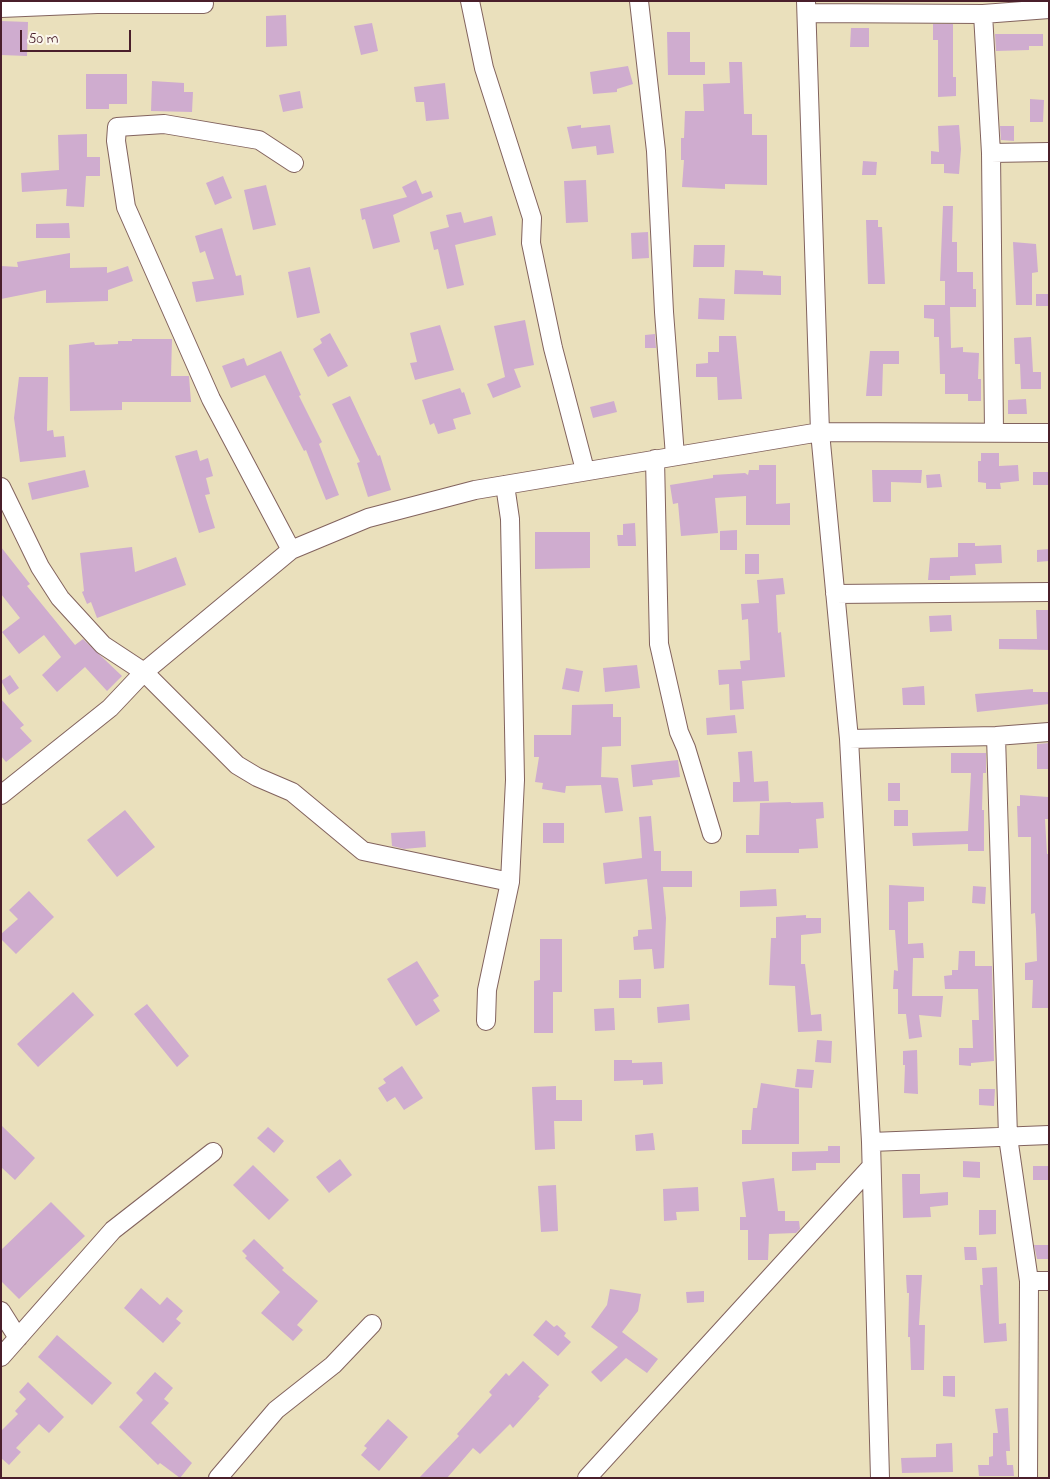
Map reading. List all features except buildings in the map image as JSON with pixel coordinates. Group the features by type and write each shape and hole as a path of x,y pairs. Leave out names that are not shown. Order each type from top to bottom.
{"street":[{"path":"470,1 484,68 532,218 531,243 553,348 585,470"},
{"path":"639,1 656,152 664,312 675,456"},
{"path":"1,8 97,4 204,4"},
{"path":"880,1478 870,1168 871,1142 849,739 820,432 807,7 983,14 1049,9"},
{"path":"983,14 991,153 994,432"},
{"path":"291,550 211,399 126,207 116,141 116,127 164,124 259,140 294,163"},
{"path":"991,153 1049,152"},
{"path":"1,795 110,708 144,672 291,550 368,518 475,490 820,432 1049,433"},
{"path":"655,459 659,644 679,732 686,748 712,834"},
{"path":"486,1021 487,990 510,882 515,780 510,519 506,485"},
{"path":"1,487 40,567 60,598 103,645 144,672 238,765 258,777 292,792 363,851 510,882"},
{"path":"835,594 1049,592"},
{"path":"849,739 996,736 1049,732"},
{"path":"996,736 1008,1137 1029,1281 1028,1478"},
{"path":"871,1142 1049,1135"},
{"path":"1,1358 113,1230 213,1152"},
{"path":"587,1478 870,1168"},
{"path":"1029,1281 1049,1281"},
{"path":"1,1311 18,1338"},
{"path":"218,1478 276,1410 333,1365 372,1324"}]}
